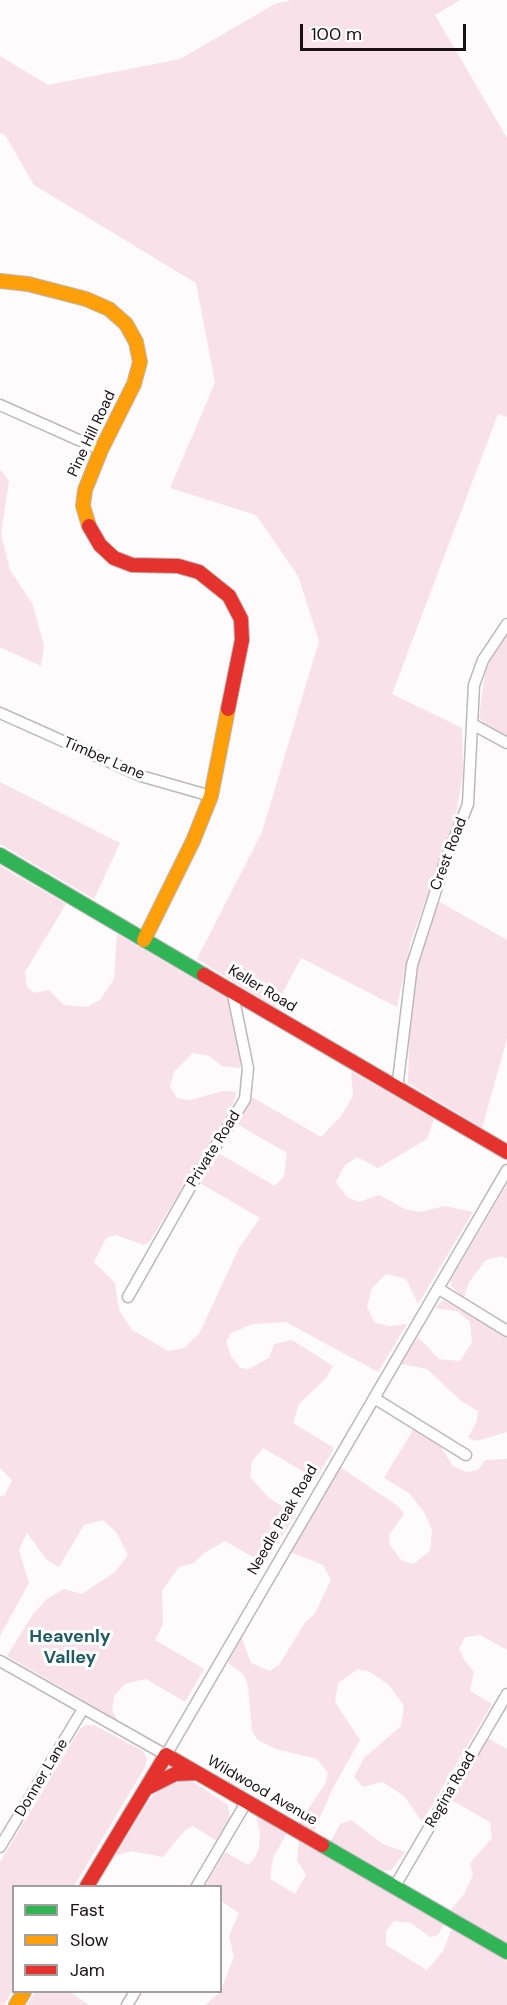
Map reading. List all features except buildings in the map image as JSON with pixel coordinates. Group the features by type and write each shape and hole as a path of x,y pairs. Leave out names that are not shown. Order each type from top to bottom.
{"street":[{"name":"Pine Hill Road","path":"0,281 28,284 86,299 109,309 126,324 136,342 140,362 134,384 101,450 85,490 83,506 89,526 100,545 114,558 132,565 178,566 199,572 229,596 241,619 242,640 211,796 185,858 144,940"},
{"path":"0,405 101,450"},
{"name":"Crest Road","path":"398,1089 412,964 444,866 468,804 477,677 483,660 507,624"},
{"name":"Timber Lane","path":"0,713 141,776 211,796"},
{"path":"472,724 507,743"},
{"name":"Keller Road","path":"0,855 507,1152"},
{"name":"Private Road","path":"128,1297 192,1184 245,1099 248,1068 232,990"},
{"name":"Needle Peak Road","path":"88,1885 507,1170"},
{"path":"439,1289 507,1331"},
{"path":"374,1398 466,1455"},
{"name":"Wildwood Avenue","path":"0,1661 507,1952"},
{"name":"Regina Road","path":"395,1886 507,1694"},
{"name":"Donner Lane","path":"0,1847 83,1709"},
{"path":"143,1792 175,1774 196,1773"},
{"path":"198,1885 247,1801"}],"shaded area":[{"path":"291,0 460,0 435,15 507,138 507,417 498,414 392,694 462,728 463,772 456,816 411,941 397,1007 301,958 275,1007 197,959 262,832 319,641 298,576 256,515 170,488 215,383 196,283 34,185 5,135 0,133 0,56 48,85 180,59 275,4"},
{"path":"0,469 9,481 1,534 10,570 33,605 44,646 41,666 0,647"},
{"path":"507,634 507,737 484,724 479,717 485,673 495,650"},
{"path":"0,782 120,843 94,899 0,844"},
{"path":"0,866 66,904 25,972 27,987 34,993 49,990 64,1005 87,1007 100,1000 114,979 117,934 230,1000 242,1057 240,1068 222,1066 209,1056 193,1053 174,1072 170,1087 177,1098 190,1100 223,1091 237,1092 232,1106 150,1241 144,1245 116,1235 106,1238 94,1262 115,1283 119,1310 132,1330 168,1351 184,1348 199,1334 239,1248 260,1218 200,1183 218,1153 275,1186 284,1176 287,1153 237,1124 252,1097 321,1137 341,1116 353,1096 351,1071 434,1119 427,1139 378,1168 357,1157 344,1166 336,1182 347,1197 359,1202 379,1195 405,1209 419,1212 445,1206 473,1212 418,1304 406,1279 386,1274 372,1288 367,1307 375,1323 390,1326 407,1324 378,1372 286,1322 253,1324 231,1333 226,1341 231,1356 240,1368 249,1369 269,1358 274,1344 292,1340 333,1366 326,1378 299,1404 293,1423 334,1448 316,1479 263,1448 252,1461 250,1477 270,1499 296,1514 265,1564 225,1541 204,1553 194,1563 179,1567 162,1591 163,1624 155,1640 204,1669 185,1702 146,1679 125,1684 114,1696 112,1711 119,1721 7,1656 33,1614 47,1599 64,1589 82,1594 115,1572 128,1555 116,1532 103,1520 84,1525 59,1567 47,1560 27,1533 19,1550 29,1583 0,1636 0,1497 5,1495 12,1480 0,1468"},
{"path":"438,901 507,940 507,1039 482,1128 408,1083 410,1010 415,973"},
{"path":"507,1184 507,1259 502,1256 486,1260 469,1282 464,1298 451,1286 451,1280"},
{"path":"443,1300 507,1337 507,1432 477,1441 468,1438 477,1421 478,1411 461,1401 427,1369 401,1364 418,1337 439,1359 460,1361 472,1342 470,1322 457,1311 435,1308"},
{"path":"413,1430 440,1446 453,1466 466,1472 478,1470 485,1460 507,1459 507,1650 480,1635 465,1637 459,1649 474,1672 470,1691 492,1704 422,1822 405,1797 392,1788 382,1782 363,1787 354,1777 364,1758 401,1726 404,1706 389,1685 370,1672 358,1669 338,1683 335,1702 360,1740 333,1788 314,1831 299,1823 325,1784 328,1773 317,1759 276,1749 258,1740 252,1731 248,1685 243,1674 228,1663 241,1636 251,1663 270,1671 279,1665 304,1624 315,1613 331,1580 323,1565 290,1552 340,1467 398,1506 404,1514 389,1535 390,1545 401,1560 413,1564 430,1551 432,1530 424,1512 409,1493 384,1478"},
{"path":"86,1725 94,1725 143,1751 147,1759 145,1767 75,1885 12,1885 12,1991 4,2005 0,2005 0,1862 80,1729"},
{"path":"488,1738 507,1749 507,1945 449,1912 464,1894 473,1875 470,1863 492,1838 490,1822 451,1800"},
{"path":"181,1781 192,1781 228,1805 230,1819 217,1841 193,1826 185,1830 163,1857 131,1851 115,1856 149,1800 160,1789"},
{"path":"256,1816 287,1833 273,1858 270,1879 295,1894 306,1875 297,1860 299,1840 444,1924 438,1935 430,1937 411,1923 394,1921 386,1931 386,1945 427,1970 443,1951 452,1928 507,1961 507,2005 205,2005 219,1993 222,1993 222,1987 234,1957 229,1936 239,1913 222,1902 222,1885 206,1885 225,1852 248,1865 259,1849 260,1832"},
{"path":"351,1820 383,1844 405,1852 391,1870 384,1871 331,1841 340,1824"},
{"path":"34,1993 71,1993 89,2005 27,2005"}],"traffic: fast":[{"path":"0,855 204,975"},
{"path":"322,1845 507,1952"}],"traffic: slow":[{"path":"0,281 28,284 86,299 109,309 126,324 136,342 140,362 134,384 101,450 85,490 83,506 89,526"},
{"path":"144,940 193,841 211,796 228,709"},
{"path":"16,2005 23,1993"}],"traffic: jam":[{"path":"89,526 100,545 114,558 132,565 178,566 199,572 229,596 241,619 242,640 228,709"},
{"path":"204,975 507,1152"},
{"path":"88,1885 166,1755 322,1845"},
{"path":"147,1788 175,1774 196,1773"}],"district":[{"name":"Heavenly Valley","path":"70,1647"}]}
